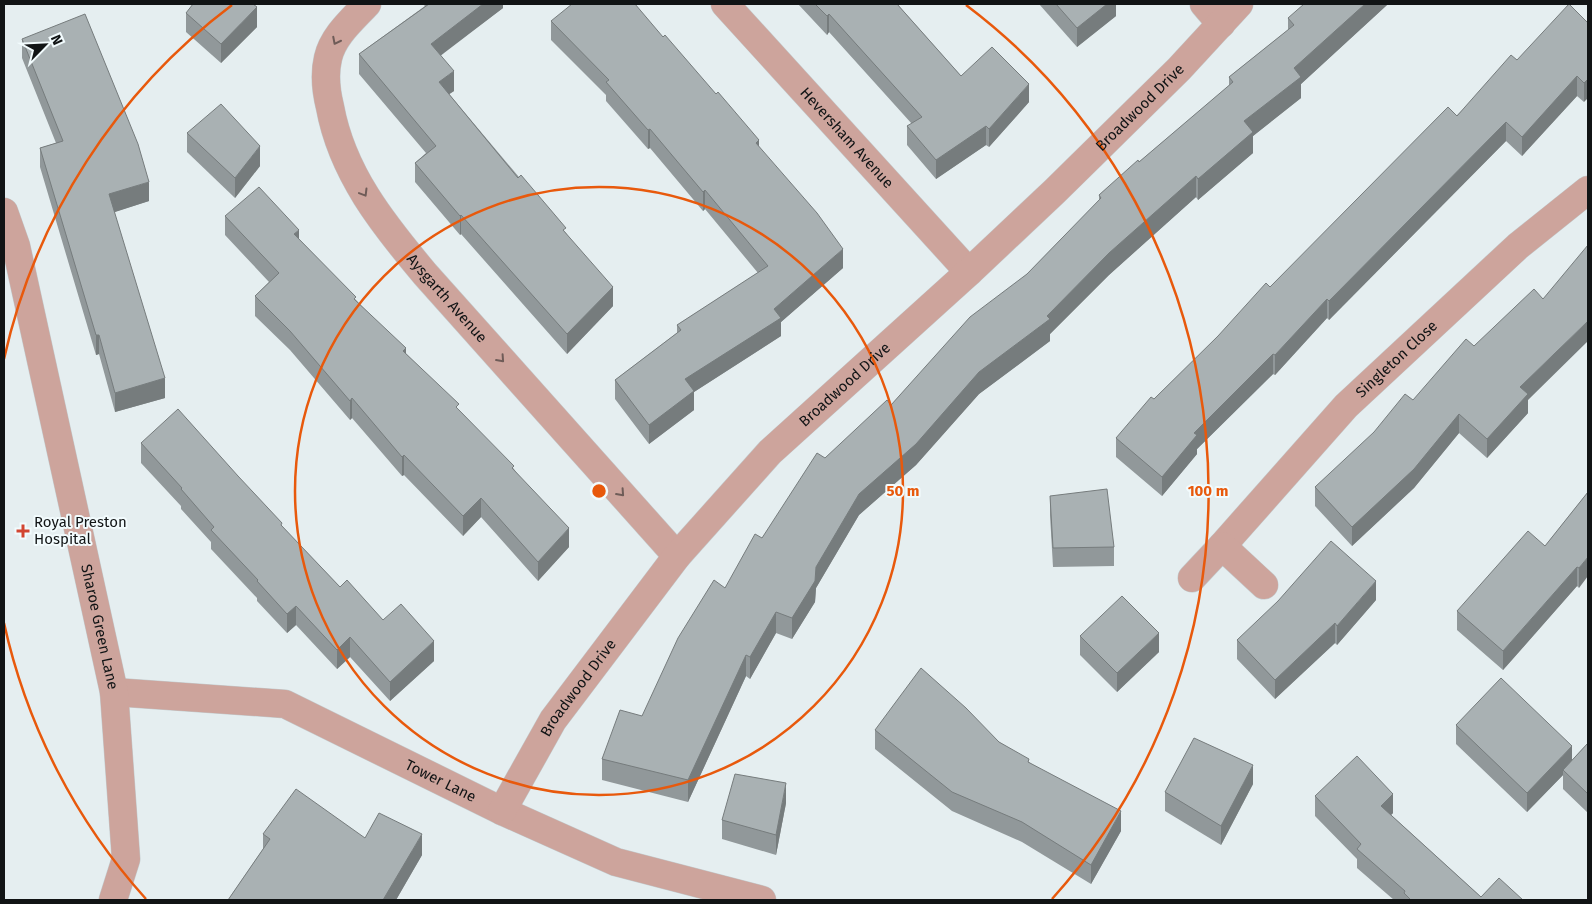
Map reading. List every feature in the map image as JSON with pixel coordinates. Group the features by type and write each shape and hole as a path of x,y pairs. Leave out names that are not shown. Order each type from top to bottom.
{"street":[{"name":"Aysgarth Avenue","path":"367,4 339,34 328,58 325,86 332,118 345,158 364,195 391,233 425,274 677,556"},
{"name":"Heversham Avenue","path":"725,4 968,272"},
{"name":"Broadwood Drive","path":"502,811 554,720 677,556 770,452 1062,184 1179,69 1212,14 1239,4"},
{"name":"Singleton Close","path":"1192,578 1346,406 1518,246 1588,190"},
{"name":"Sharoe Green Lane","path":"4,212 16,246 114,692 126,859 114,900"},
{"path":"1222,546 1264,584"},
{"name":"Tower Lane","path":"114,692 285,704 502,811 616,862 762,900"}],"building":[{"path":"193,4 253,4 257,7 221,44 186,13"},
{"path":"429,4 483,4 431,44 454,71 439,82 518,178 521,175 566,228 563,230 613,287 567,334 460,216 415,163 436,146 359,54"},
{"path":"572,4 635,4 663,37 665,35 716,94 718,92 759,140 756,143 817,213 843,249 774,309 781,318 685,379 694,391 649,425 615,380 681,330 677,325 768,266 705,190 703,192 650,129 648,130 606,82 609,80 551,21"},
{"path":"815,4 897,4 961,76 992,47 1029,84 989,129 986,126 936,160 907,126 922,117 829,14 827,16"},
{"path":"1056,4 1107,4 1077,28"},
{"path":"1304,4 1365,4 1294,68 1301,77 1244,121 1253,132 1198,179 1196,176 1109,253 1047,316 1050,319 979,372 916,444 859,494 816,567 815,581 792,618 776,612 750,657 746,655 688,780 602,759 620,710 642,716 678,638 714,580 725,588 755,534 762,538 817,453 825,458 887,400 891,405 970,317 1027,274 1101,198 1099,195 1138,160 1139,162 1233,82 1229,77 1294,25 1288,18"},
{"path":"1569,4 1588,23 1588,79 1584,83 1577,76 1522,137 1506,122 1329,301 1327,299 1275,355 1273,354 1194,433 1197,435 1162,477 1116,438 1151,397 1154,399 1218,336 1266,283 1270,287 1448,107 1457,116 1511,55 1517,60"},
{"path":"85,14 138,144 149,182 109,194 165,378 115,393 99,335 96,335 40,148 63,141 22,39"},
{"path":"221,104 260,146 235,178 187,133"},
{"path":"259,187 299,230 294,234 356,297 354,299 406,348 403,351 459,404 456,407 514,466 512,468 569,528 538,562 481,498 463,516 404,455 402,457 352,398 350,401 290,331 255,296 279,273 225,216"},
{"path":"1588,245 1588,321 1520,387 1528,394 1487,439 1459,414 1414,469 1352,527 1315,487 1374,432 1405,394 1413,400 1466,339 1474,346 1534,289 1543,299"},
{"path":"178,409 282,523 281,525 340,587 347,580 383,620 401,604 434,641 390,682 350,637 337,650 296,606 287,614 211,530 214,527 141,443"},
{"path":"1107,489 1114,547 1053,548 1050,496"},
{"path":"1588,492 1588,557 1503,651 1457,611 1528,531 1545,546"},
{"path":"1331,541 1376,581 1337,626 1335,623 1275,680 1237,640 1278,601"},
{"path":"1122,596 1159,633 1117,673 1080,636"},
{"path":"921,668 966,708 999,742 1029,759 1028,762 1121,811 1091,865 1022,822 952,792 875,730"},
{"path":"1501,678 1572,746 1527,793 1456,725"},
{"path":"1194,738 1253,765 1221,826 1165,792"},
{"path":"1588,743 1588,794 1563,770"},
{"path":"1357,756 1393,794 1381,806 1481,897 1499,878 1523,900 1411,900 1404,893 1405,891 1357,849 1361,844 1315,796"},
{"path":"735,774 786,783 776,835 722,820"},
{"path":"296,789 365,838 379,813 422,834 383,900 228,900 270,839 263,834"}],"place":[{"name":"Royal Preston Hospital","path":"23,531"}]}
